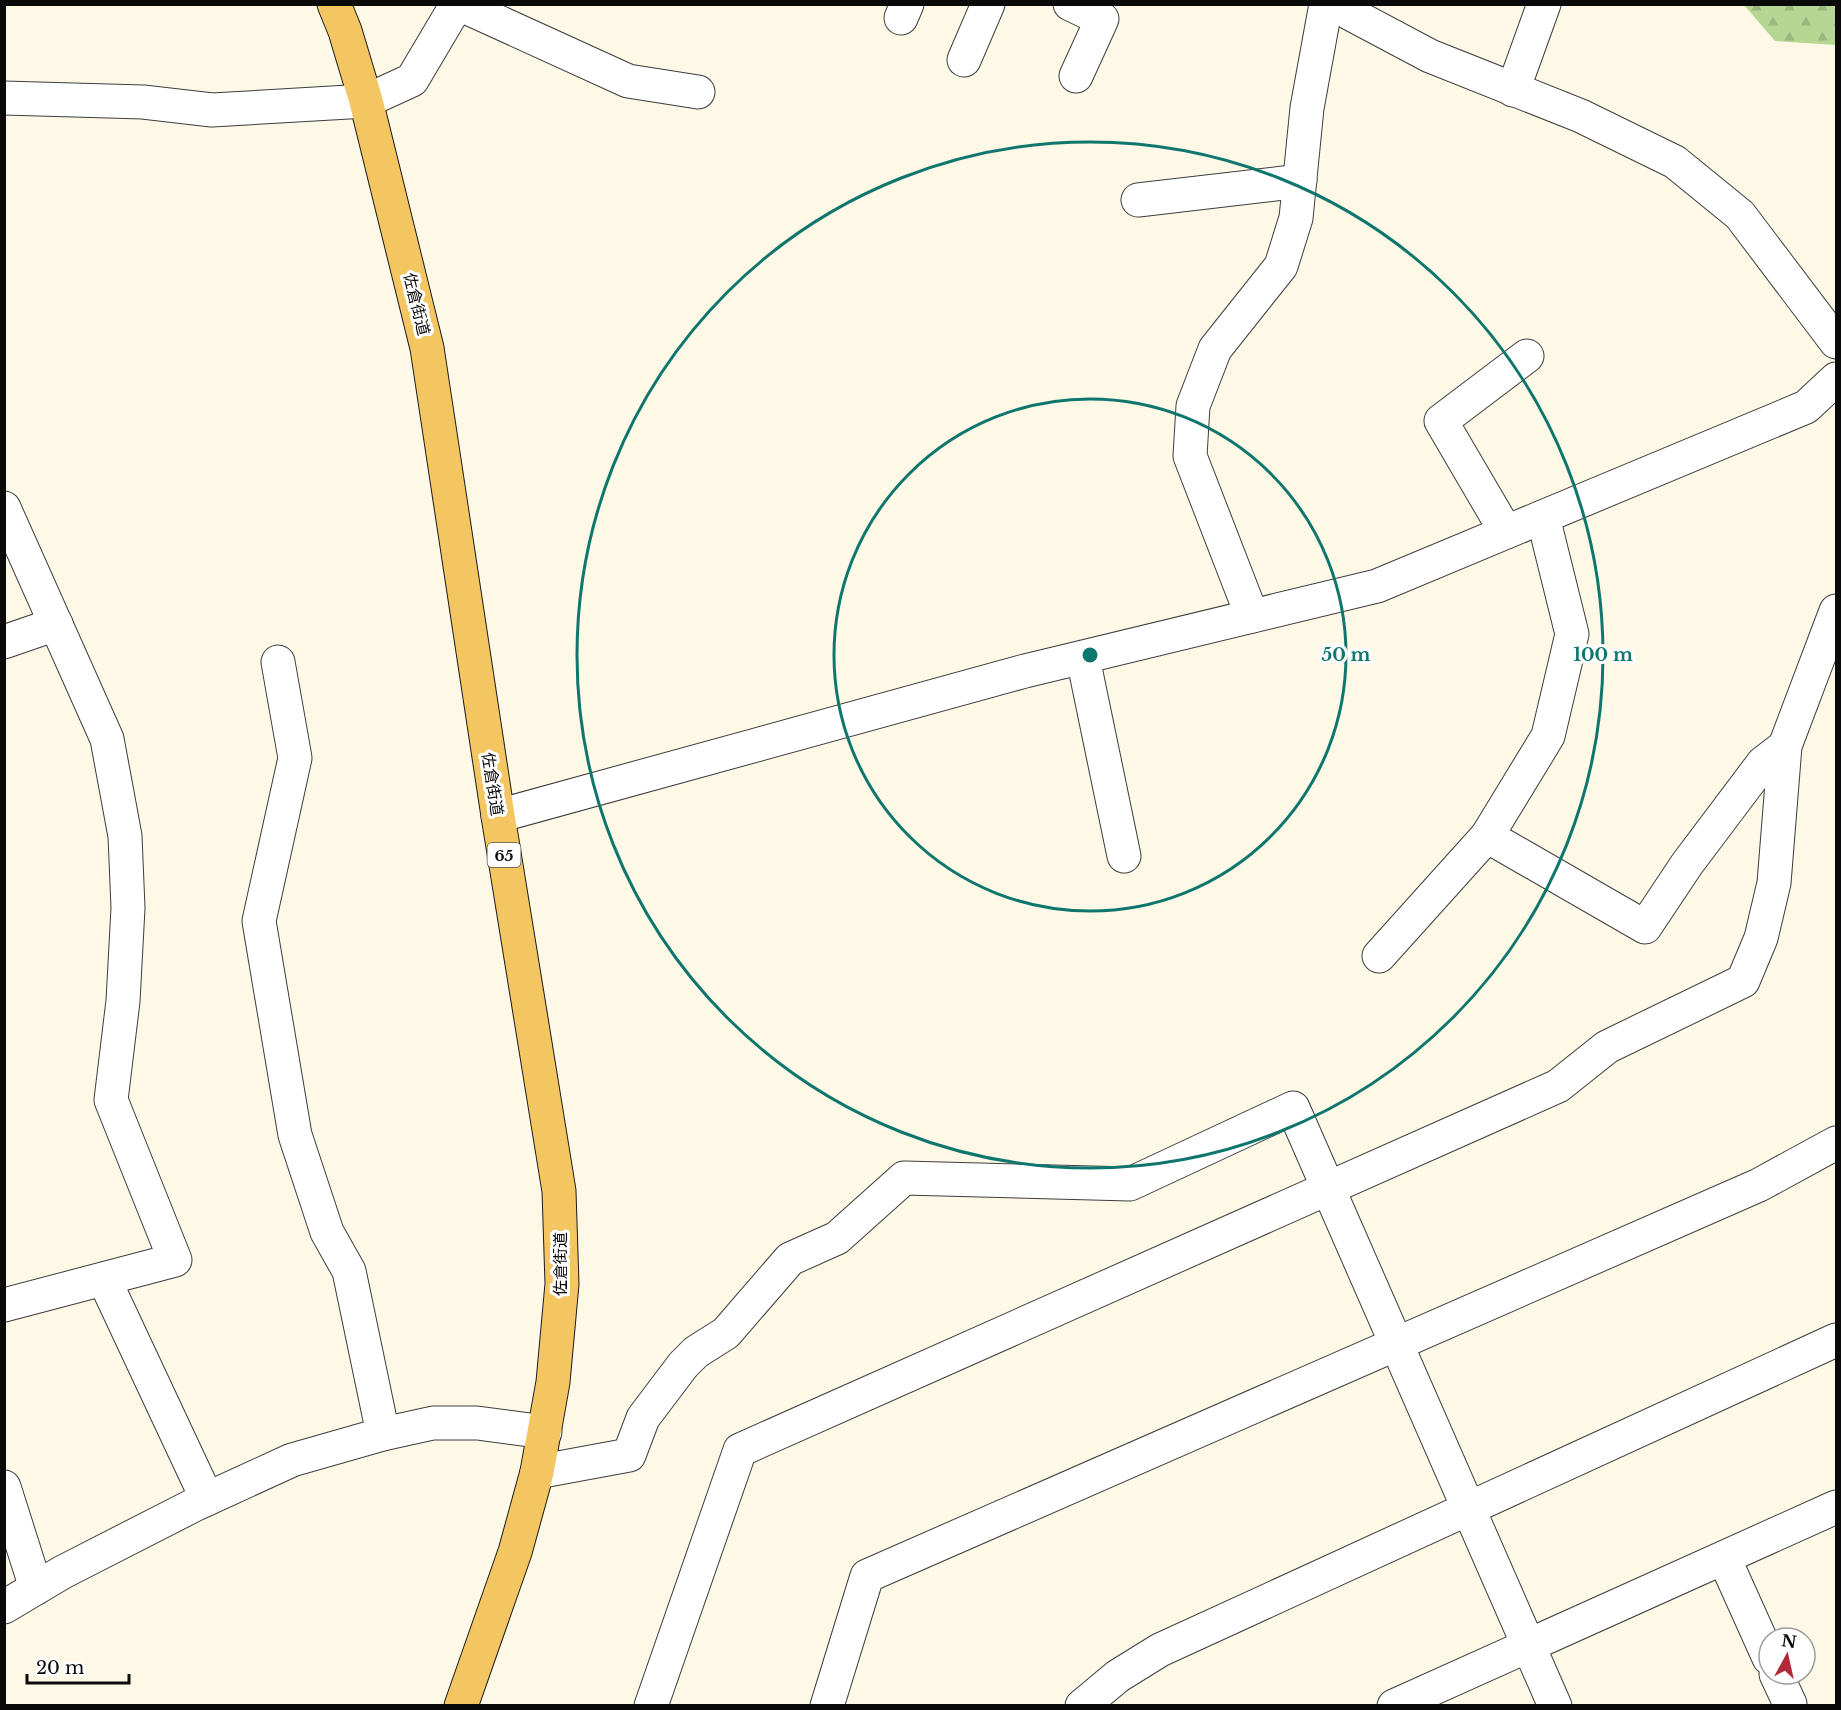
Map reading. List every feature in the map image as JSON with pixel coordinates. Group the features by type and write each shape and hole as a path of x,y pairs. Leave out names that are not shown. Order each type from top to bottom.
{"main road":[{"name":"佐倉街道","path":"333,4 345,31 366,101 428,348 498,816 559,1191 562,1284 554,1382 537,1472 515,1552 462,1706"}],"street":[{"path":"4,98 143,102 212,110 366,101 412,80 458,4 628,81 698,92"},
{"path":"964,60 988,4"},
{"path":"1070,4 1102,19 1076,76"},
{"path":"1252,616 1190,456 1193,406 1215,349 1281,266 1296,218 1307,108 1326,4"},
{"path":"1343,4 1349,13 1430,56 1581,116 1675,162 1740,215 1836,342"},
{"path":"1514,90 1544,4"},
{"path":"1138,200 1300,181"},
{"path":"1506,532 1441,421 1527,356"},
{"path":"498,816 1025,671 1377,586 1806,407 1832,392"},
{"path":"4,508 107,740 124,836 128,908 124,989 111,1100 175,1260 4,1305"},
{"path":"1379,956 1487,836 1548,736 1572,634 1543,517"},
{"path":"651,1706 740,1450 1558,1086 1607,1047 1743,981 1761,938 1774,883 1785,746 1836,611"},
{"path":"4,642 56,624"},
{"path":"1083,658 1124,856"},
{"path":"278,662 295,758 259,921 295,1135 327,1232 349,1271 383,1434"},
{"path":"1487,836 1645,927 1687,864 1763,763 1785,746"},
{"path":"537,1472 629,1455 643,1418 683,1365 696,1352 726,1333 790,1259 837,1238 904,1178 1130,1184 1293,1108 1555,1706"},
{"path":"827,1706 867,1576 1759,1185 1836,1143"},
{"path":"104,1279 207,1499"},
{"path":"1082,1706 1118,1676 1160,1650 1836,1340"},
{"path":"4,1607 63,1572 207,1499 292,1460 383,1434 433,1423 477,1424 544,1432"},
{"path":"4,1487 36,1588"},
{"path":"1394,1706 1836,1507"},
{"path":"1724,1558 1757,1631"},
{"path":"1782,1686 1790,1704 1788,1706"}],"green space":[{"path":"1744,5 1836,5 1836,45 1775,41"}]}
